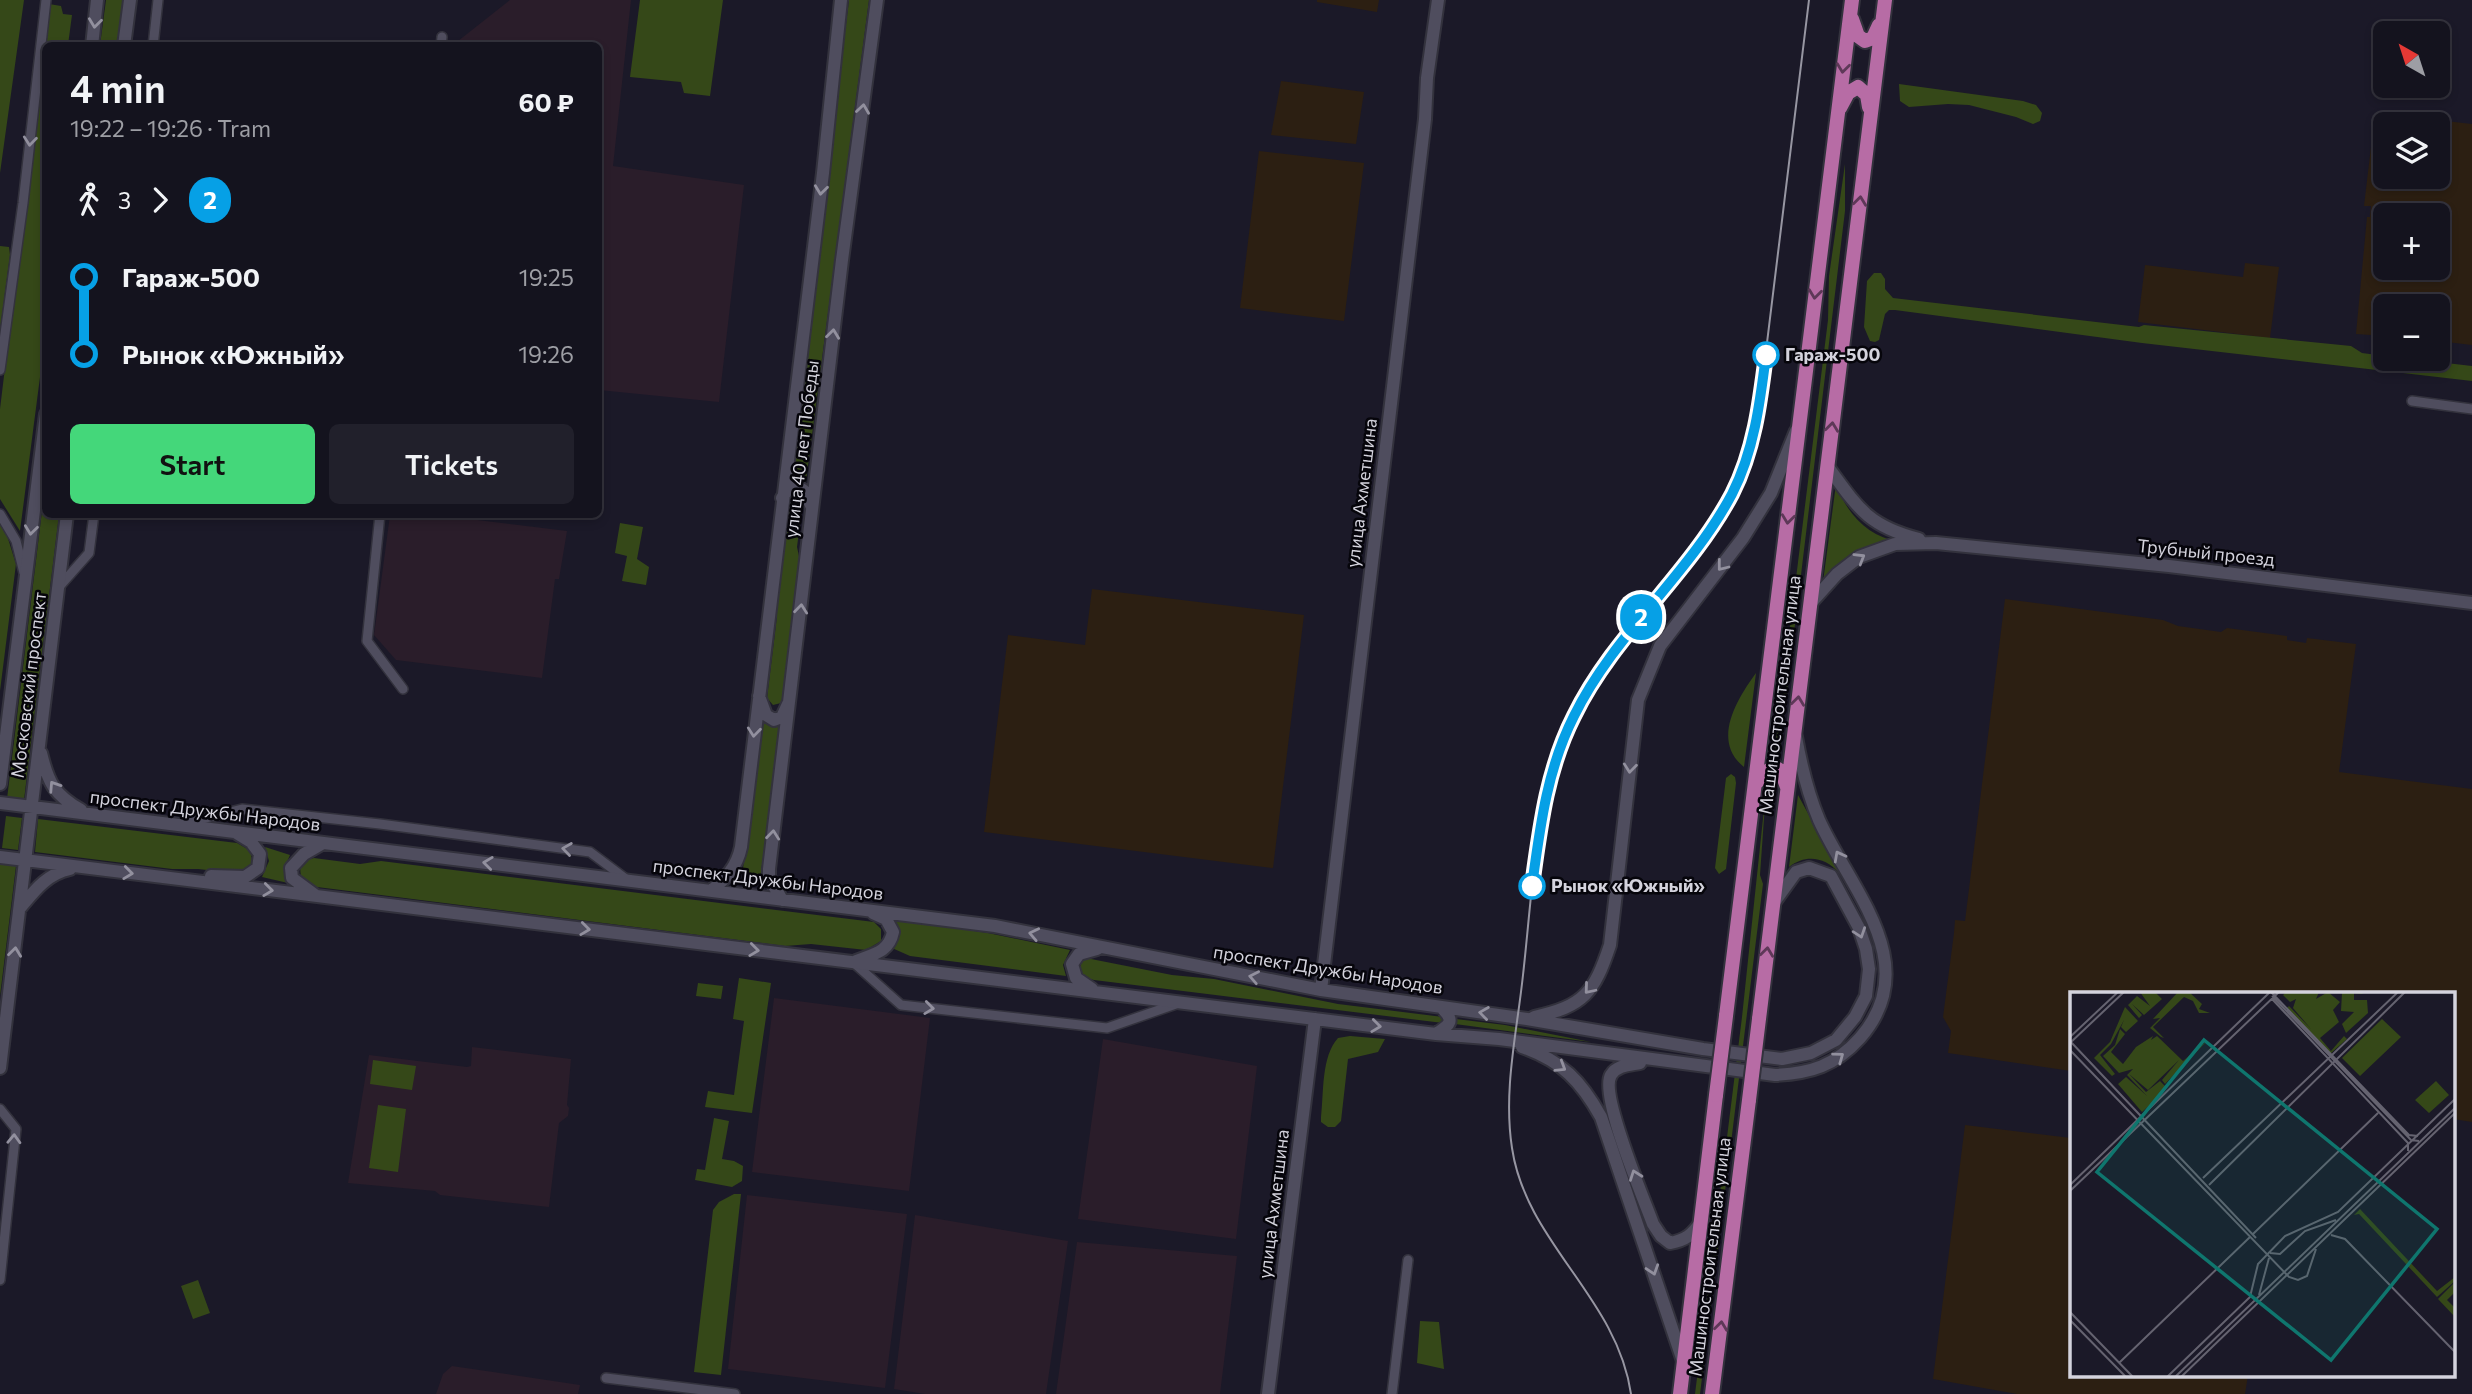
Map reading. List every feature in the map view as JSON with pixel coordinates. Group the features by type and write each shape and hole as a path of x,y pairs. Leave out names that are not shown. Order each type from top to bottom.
{"main road":[{"path":"92,42 97,0"},
{"path":"125,42 130,0"},
{"name":"улица 40 лет Победы","path":"711,891 726,879 738,859 823,173 841,0"},
{"name":"улица 40 лет Победы","path":"782,900 769,877 769,869 877,0"},
{"name":"улица Ахметшина","path":"1321,990 1438,0"},
{"name":"Машиностроительная улица","path":"1712,1394 1885,0"},
{"path":"1851,7 1858,36 1865,41 1873,38 1883,17"},
{"name":"Машиностроительная улица","path":"1680,1394 1851,7"},
{"path":"1838,114 1848,93 1858,87 1867,95 1871,119"},
{"path":"1527,1019 1559,1012 1579,1001 1600,977 1610,945 1638,700 1660,646 1744,538 1772,493 1800,421"},
{"name":"Московский проспект","path":"0,784 2,747 42,445"},
{"path":"1828,467 1854,504 1868,517 1885,528 1936,543"},
{"path":"782,498 788,489 797,486 804,491 813,507"},
{"name":"Московский проспект","path":"0,1068 67,518"},
{"path":"1810,604 1837,574 1859,557 1895,544 1936,543"},
{"name":"Трубный проезд","path":"1936,543 2169,566 2472,603"},
{"path":"758,692 766,715 774,720 782,717 791,698"},
{"path":"0,857 1436,1034 1499,1039 1775,1075 1793,1074 1824,1067 1851,1048 1875,1019 1882,1001 1886,977 1884,948 1876,925 1820,821 1799,758 1795,730"},
{"path":"39,745 49,782 67,803 87,814"},
{"path":"1755,784 1775,767 1781,771 1788,788"},
{"name":"проспект Дружбы Народов","path":"0,803 995,926 1321,990 1782,1059 1811,1053 1836,1040 1855,1017 1866,996 1869,969 1860,928 1831,876 1809,869 1796,872 1773,905"},
{"path":"176,879 201,876 245,877 258,868 260,854 251,842 236,832"},
{"path":"316,896 292,878 291,868 304,854 323,843"},
{"path":"20,909 45,879 79,867"},
{"path":"853,962 882,952 891,943 893,932 886,919 866,910"},
{"path":"1096,992 1076,978 1072,964 1079,954 1101,948"},
{"path":"1436,1034 1448,1026 1450,1020 1441,1007"},
{"name":"улица Ахметшина","path":"1268,1394 1315,1019"},
{"path":"1499,1039 1535,1051 1569,1071 1586,1090 1601,1117 1683,1364"},
{"path":"1654,1060 1618,1068 1610,1076 1608,1088 1612,1110 1653,1224 1661,1236 1670,1242 1681,1241 1693,1234 1701,1222"}],"street":[{"path":"0,370 23,203 46,0"},
{"path":"154,42 159,0"},
{"path":"2412,401 2472,409"},
{"path":"0,514 16,541 25,577"},
{"path":"58,588 89,553 93,518"},
{"path":"380,518 366,641 403,689"},
{"path":"178,825 242,809 380,824 590,852 626,879"},
{"path":"853,962 901,1005 1107,1028 1180,1002"},
{"path":"0,1110 16,1129 0,1280"},
{"path":"1392,1394 1408,1260"},
{"path":"606,1378 735,1394"}],"shaded area":[{"path":"510,0 631,0 613,166 744,185 719,402 602,390 602,42 457,42"},
{"path":"1317,0 1379,0 1377,12"},
{"path":"1281,81 1364,92 1356,144 1271,135"},
{"path":"2450,122 2472,124 2472,345 2450,342 2450,294 2373,294 2373,335 2356,334 2367,217 2370,217 2371,206 2364,206 2373,130 2373,189 2450,189"},
{"path":"1259,151 1364,163 1344,321 1240,308"},
{"path":"2245,263 2279,267 2270,338 2138,322 2145,265 2243,277"},
{"path":"390,518 461,518 567,531 559,579 555,579 542,678 396,660 374,635"},
{"path":"1092,589 1304,615 1273,868 984,832 1008,635 1085,645"},
{"path":"2005,599 2163,620 2178,626 2221,632 2227,628 2287,636 2287,640 2306,643 2307,638 2356,644 2339,772 2472,789 2472,1122 2454,1119 2454,992 2070,992 2070,1071 1948,1053 1951,1031 1943,1017 1955,920 1965,921"},
{"path":"774,998 930,1018 909,1191 752,1172"},
{"path":"1103,1039 1257,1066 1236,1239 1078,1219"},
{"path":"472,1047 571,1059 568,1116 559,1123 549,1207 440,1195 435,1191 348,1183 369,1055 467,1067 471,1066"},
{"path":"1965,1125 2070,1138 2070,1376 2248,1376 2245,1394 2017,1394 1933,1379"},
{"path":"747,1195 907,1214 885,1388 728,1369"},
{"path":"915,1215 1068,1241 1046,1394 925,1394 894,1389"},
{"path":"1077,1242 1237,1256 1220,1394 1056,1394"},
{"path":"452,1366 580,1385 578,1394 436,1394 443,1374"}],"green space":[{"path":"0,0 24,0 0,173"},
{"path":"106,0 123,0 117,42 100,42"},
{"path":"640,0 723,0 710,96 684,93 681,82 630,77"},
{"path":"849,0 869,0 806,481 803,483 800,480 789,481"},
{"path":"49,4 61,6 63,14 72,15 68,42 44,42"},
{"path":"42,62 42,362 20,531 0,499 0,409"},
{"path":"1899,84 2023,101 2036,105 2042,113 2040,121 2033,124 1969,105 1909,107 1900,101"},
{"path":"1845,164 1845,211 1778,765 1773,764 1828,320 1829,276"},
{"path":"0,246 9,247 10,255 0,330"},
{"path":"1874,273 1881,273 1885,279 1885,289 1893,298 2139,327 2144,325 2351,346 2362,353 2373,354 2373,370 2142,343 1895,310 1889,310 1885,314 1879,340 1875,342 1870,341 1864,327 1867,281"},
{"path":"2450,363 2472,366 2472,381 2385,371 2450,371"},
{"path":"1836,484 1846,505 1860,522 1877,535 1899,542 1823,582"},
{"path":"799,495 803,500 797,547 800,561 783,699 781,703 773,705 767,698 777,616 775,595 787,499"},
{"path":"42,511 42,518 59,518 24,800 7,799"},
{"path":"0,520 16,564 0,691"},
{"path":"620,523 643,527 637,559 649,567 646,585 622,581 627,556 615,553"},
{"path":"1756,673 1744,767 1734,757 1728,733 1735,707"},
{"path":"765,720 782,722 760,879 742,877 758,742"},
{"path":"1731,774 1736,783 1726,869 1719,874 1715,868 1726,778"},
{"path":"1766,790 1760,875 1763,884 1700,1394 1695,1394 1742,1017"},
{"path":"1798,795 1839,873 1828,863 1815,859 1802,860 1789,867"},
{"path":"6,816 22,818 18,850 2,848"},
{"path":"38,819 237,843 251,851 252,863 246,871 235,873 172,869 35,852"},
{"path":"265,847 290,855 286,864 288,883 262,877 269,861"},
{"path":"314,858 360,864 381,861 874,922 881,929 881,941 866,950 811,944 785,946 309,886 301,878 300,867 307,860"},
{"path":"0,864 16,866 0,996"},
{"path":"895,919 988,933 1070,950 1063,965 1066,976 910,956 892,948 898,929"},
{"path":"1086,958 1172,975 1214,979 1338,1004 1443,1017 1444,1020 1443,1023 1094,980 1086,978 1080,971 1081,962"},
{"path":"739,978 771,983 752,1113 705,1107 708,1091 734,1095 744,1021 733,1019"},
{"path":"698,983 723,986 721,999 696,996"},
{"path":"1456,1019 1505,1025 1591,1042 1455,1024"},
{"path":"1350,1036 1385,1039 1378,1052 1348,1059 1341,1121 1335,1127 1328,1127 1321,1122 1326,1065 1338,1038"},
{"path":"373,1060 416,1066 412,1090 370,1084"},
{"path":"378,1105 406,1109 398,1172 369,1168"},
{"path":"714,1118 729,1121 722,1159 743,1166 742,1181 732,1187 695,1180 697,1169 705,1170"},
{"path":"734,1194 741,1194 721,1375 694,1372 713,1210 719,1202"},
{"path":"198,1280 210,1313 193,1319 181,1286"},
{"path":"1420,1321 1439,1322 1444,1369 1417,1363"}],"tram line":[{"path":"1631,1394 1622,1359 1608,1328 1535,1213 1521,1182 1512,1148 1510,1083 1534,866 1547,794 1557,759 1587,692 1622,642 1680,571 1716,521 1745,464 1759,408 1809,0"},
{"name":"2","path":"1532,886 1545,800 1563,740 1586,692 1660,592 1702,541 1732,493 1751,443 1766,355"}],"place":[{"name":"Гараж-500","path":"1766,355"},
{"name":"Рынок «Южный»","path":"1532,886"}]}
